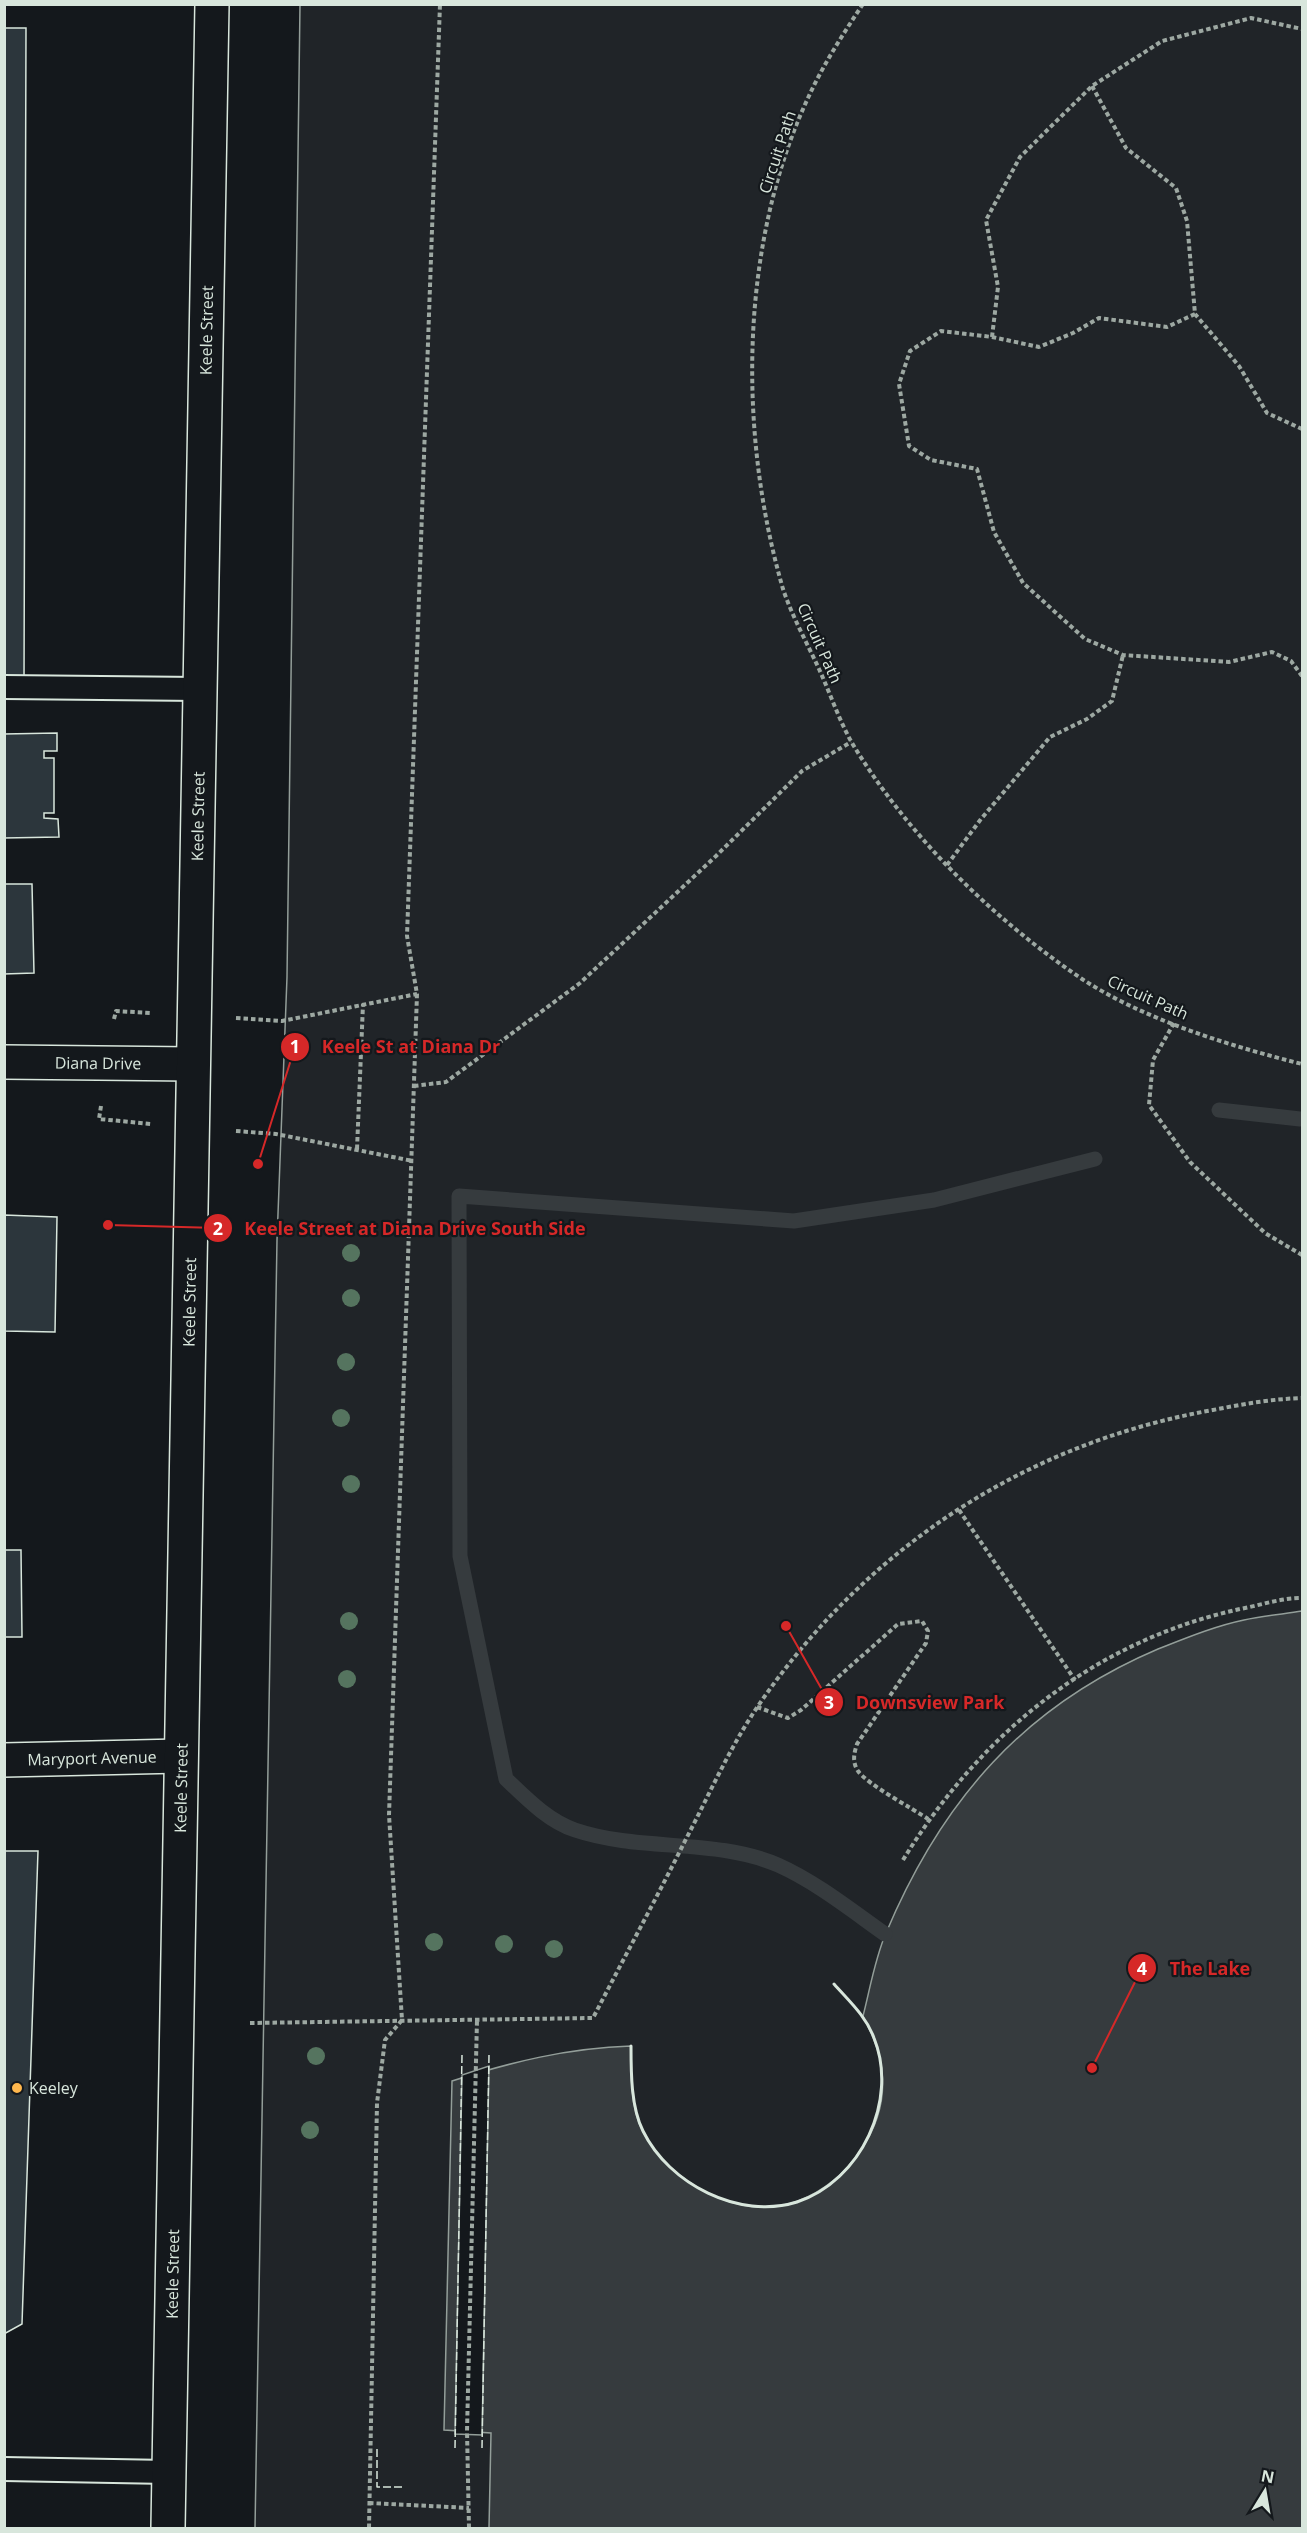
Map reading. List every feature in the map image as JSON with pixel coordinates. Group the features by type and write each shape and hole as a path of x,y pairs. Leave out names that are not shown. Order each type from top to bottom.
{"main road":[{"name":"Keele Street","path":"168,2529 212,4"},
{"name":"Diana Drive","path":"4,1062 192,1064"},
{"name":"Maryport Avenue","path":"4,1760 180,1756"}],"lane":[{"path":"4,687 199,689"},
{"path":"4,2469 168,2472"}],"path":[{"path":"369,2529 377,2103 385,2040 402,2020 389,1815 417,994 407,936 440,4"},
{"name":"Circuit Path","path":"863,4 808,99 779,178 760,277 752,368 757,470 784,592 851,742 906,819 947,865 1022,935 1086,981 1174,1023 1261,1054 1302,1064"},
{"path":"992,337 998,286 986,220 1020,157 1092,86 1162,41 1251,18 1302,29"},
{"path":"1092,86 1126,148 1176,188 1187,221 1196,314 1239,366 1267,413 1302,429"},
{"path":"1196,314 1167,327 1099,318 1074,333 1039,347 992,337 941,331 910,351 899,384 909,446 931,460 977,469 994,532 1023,583 1085,639 1123,655 1229,662 1272,652 1290,661 1302,676"},
{"path":"947,865 981,819 1050,737 1087,719 1112,701 1123,655"},
{"path":"414,1086 446,1082 580,983 716,856 802,771 851,742"},
{"path":"257,1019 282,1021 417,994"},
{"path":"357,1149 363,1004"},
{"path":"1174,1023 1153,1060 1149,1105 1190,1162 1265,1233 1302,1255"},
{"path":"254,1132 413,1161"},
{"path":"250,2023 593,2018 757,1707 796,1654 846,1598 914,1540 987,1490 1084,1445 1172,1417 1277,1398 1302,1398"},
{"path":"959,1510 1075,1680"},
{"path":"903,1860 928,1819 963,1774 1016,1721 1075,1680 1154,1635 1221,1613 1290,1598 1302,1598"},
{"path":"757,1707 788,1718 801,1710 898,1624 922,1621 928,1631 926,1643 857,1744 853,1756 858,1770 869,1780 928,1819"},
{"path":"469,2529 467,2431 477,2020"},
{"path":"369,2503 469,2508"}],"shaded area":[{"path":"300,5 1302,5 1302,2528 255,2528 277,1240 287,977"},
{"path":"1302,1611 1302,2528 489,2528 491,2433 444,2430 452,2081 540,2057 631,2046 632,2090 643,2132 655,2151 689,2182 709,2194 754,2207 776,2206 798,2201 816,2192 833,2181 848,2166 861,2150 871,2132 882,2093 882,2072 875,2043 863,2016 876,1963 886,1933 908,1885 933,1841 961,1800 993,1763 1028,1729 1067,1699 1110,1672 1158,1649 1211,1629 1244,1620"}],"pier":[{"path":"489,2066 482,2435 455,2434 462,2075"}],"building":[{"path":"4,28 26,28 24,684 4,684"},
{"path":"57,733 57,751 44,751 44,758 54,758 54,813 44,813 44,818 58,819 59,837 4,838 4,734"},
{"path":"4,884 32,884 34,973 4,974"},
{"path":"4,1215 57,1217 55,1332 4,1331"},
{"path":"4,1550 21,1550 22,1637 4,1637"},
{"name":"Keeley","path":"4,1851 38,1851 22,2324 4,2334"}],"waterway":[{"path":"1219,1110 1300,1119"},
{"path":"885,1934 820,1888 778,1865 729,1851 625,1841 575,1830 547,1815 506,1779 460,1556 459,1196 794,1221 934,1200 1095,1159"}],"fence":[{"path":"455,2448 462,2055"},
{"path":"482,2448 489,2055"},
{"path":"377,2449 377,2487 403,2487"}],"wall":[{"path":"631,2046 632,2090 639,2122 655,2150 670,2167 688,2182 730,2201 752,2206 775,2206 797,2202 820,2191 840,2176 856,2157 869,2135 882,2087 880,2062 871,2030 834,1984"}],"place":[{"name":"Keele St at Diana Dr","path":"258,1164"},
{"name":"Keele Street at Diana Drive South Side","path":"108,1225"},
{"name":"Downsview Park","path":"786,1626"},
{"name":"The Lake","path":"1092,2068"},
{"name":"Keeley","path":"17,2088"}]}
